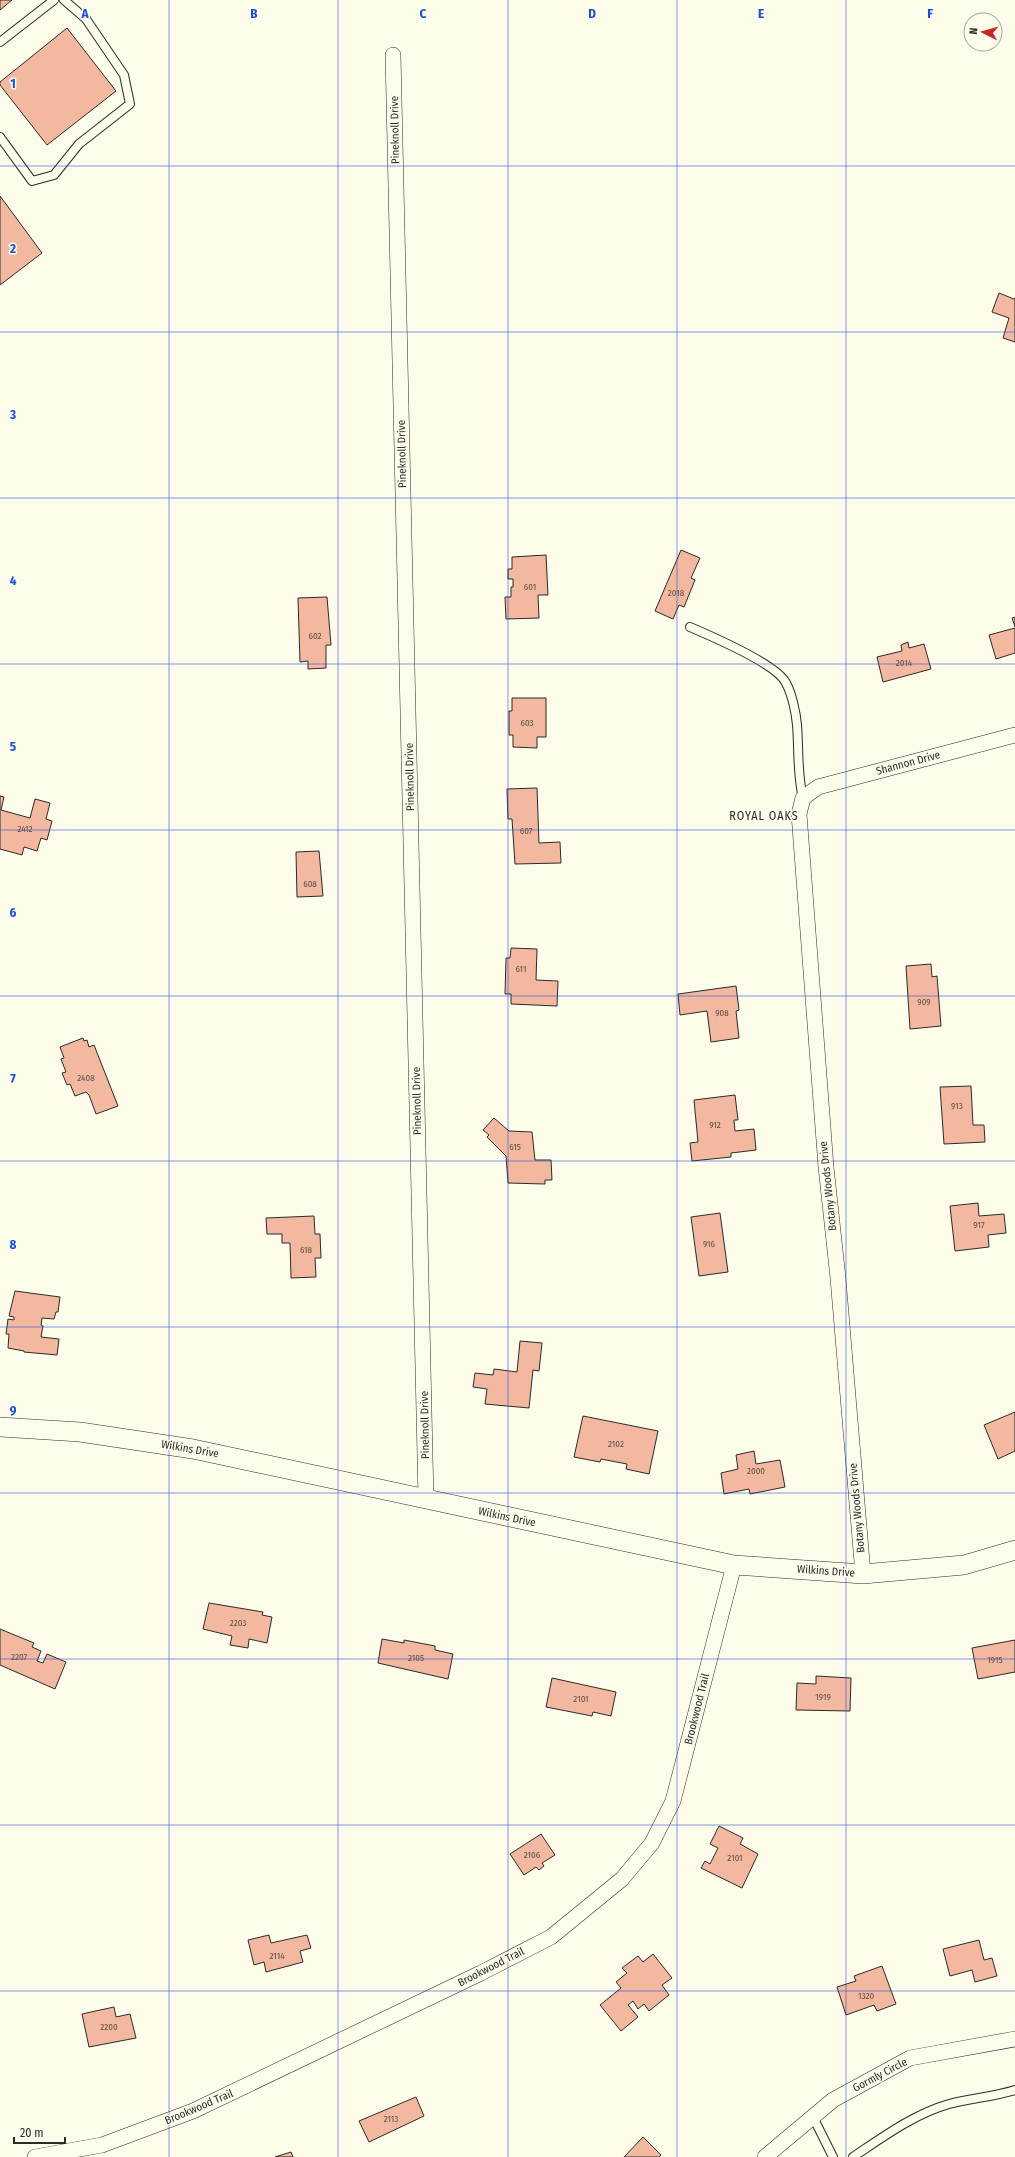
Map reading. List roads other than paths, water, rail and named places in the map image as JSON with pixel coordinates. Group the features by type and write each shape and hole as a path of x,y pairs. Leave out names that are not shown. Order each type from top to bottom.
{"street":[{"name":"Pineknoll Drive","path":"393,56 426,1499"},
{"name":"Shannon Drive","path":"803,798 818,787 1015,735"},
{"name":"Botany Woods Drive","path":"803,798 799,814 826,1167 838,1278 863,1574"},
{"name":"Wilkins Drive","path":"0,1427 80,1432 193,1449 734,1565 863,1574 964,1565 1015,1550"},
{"name":"Brookwood Trail","path":"35,2157 102,2145 193,2111 481,1973 551,1937 622,1879 652,1843 673,1801 734,1565"},
{"name":"Gormly Circle","path":"765,2157 832,2100 910,2058 1015,2039"}],"lane":[{"path":"0,42 54,0"},
{"path":"0,137 32,181 54,175 79,144 130,104 124,75 86,19 64,0"},
{"path":"690,627 752,656 770,668 786,682 797,723 800,785 803,798"},
{"path":"853,2157 890,2132 925,2113 949,2104 1015,2090"},
{"path":"813,2117 833,2157"}],"district":[{"name":"ROYAL OAKS","path":"764,816"}]}
